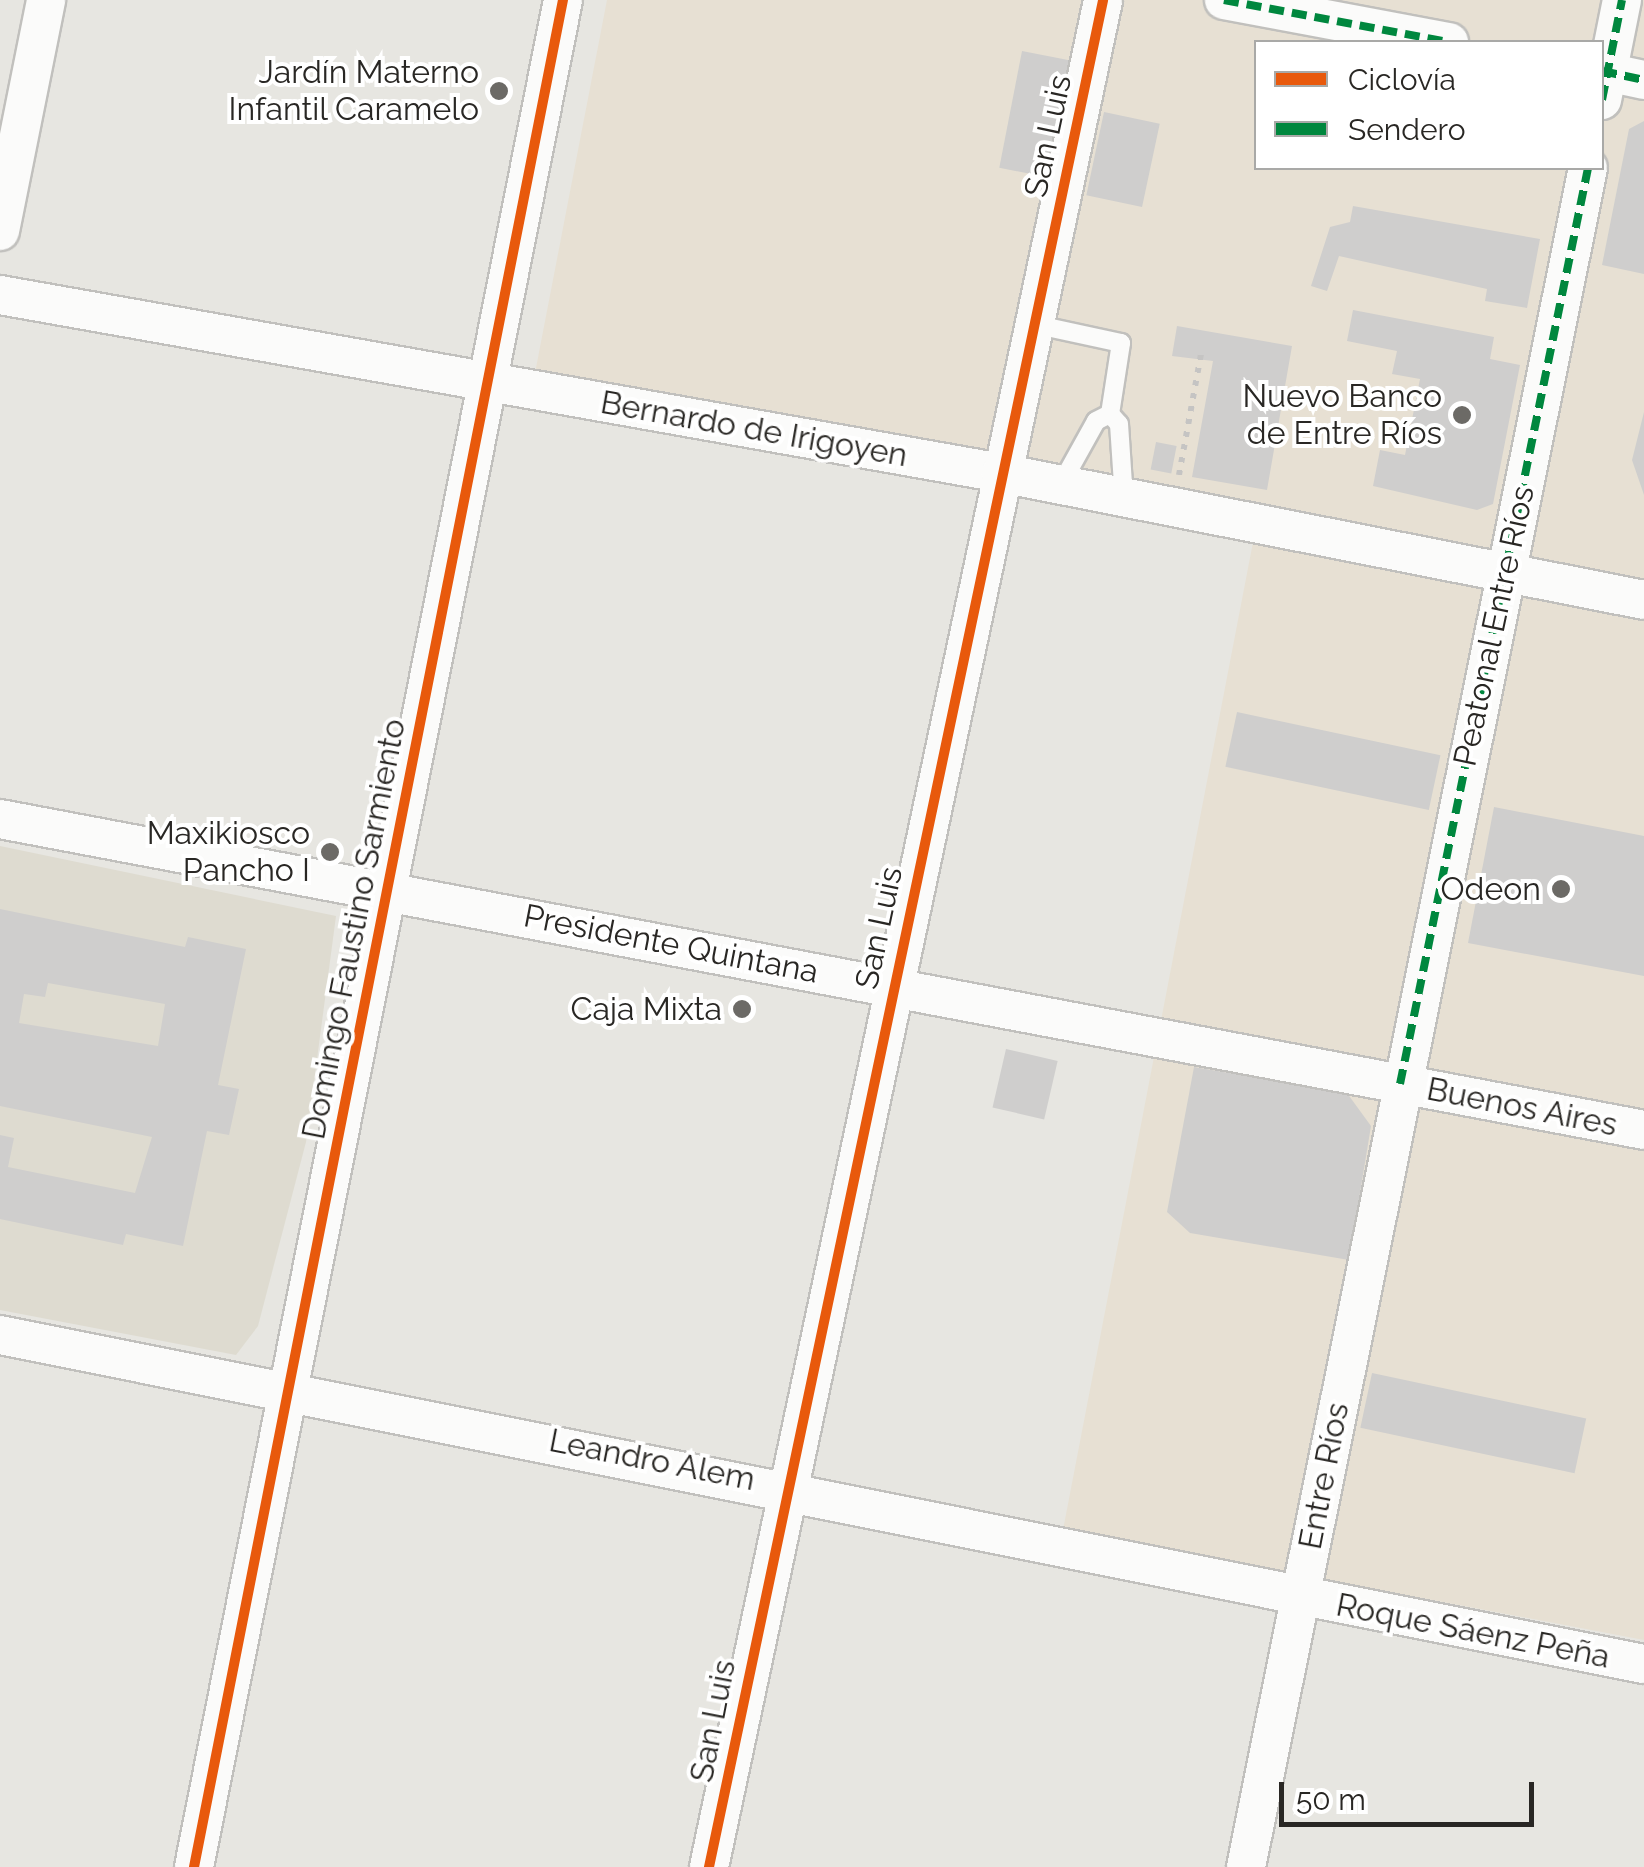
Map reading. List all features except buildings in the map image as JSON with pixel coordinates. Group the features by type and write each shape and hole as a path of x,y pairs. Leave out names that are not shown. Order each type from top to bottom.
{"street":[{"path":"0,231 46,0"},
{"name":"Domingo Faustino Sarmiento","path":"194,1867 564,0"},
{"name":"San Luis","path":"709,1867 786,1486 1103,0"},
{"path":"1224,0 1438,40"},
{"path":"1604,77 1622,0"},
{"path":"1604,81 1644,80"},
{"name":"Peatonal Entre Ríos","path":"1400,1084 1588,170"},
{"name":"Bernardo de Irigoyen","path":"0,296 1001,474 1644,600"},
{"name":"Presidente Quintana","path":"0,819 1400,1084"},
{"name":"Buenos Aires","path":"1400,1084 1644,1130"},
{"name":"Entre Ríos","path":"1246,1867 1400,1084"},
{"name":"Leandro Alem","path":"0,1336 786,1486 1301,1598"},
{"name":"Roque Sáenz Peña","path":"1301,1598 1644,1664"}],"lane":[{"path":"1033,324 1122,344 1110,414"},
{"path":"1060,486 1096,421 1110,414"},
{"path":"1110,414 1119,424 1124,500"}],"path":[{"path":"1172,510 1201,354"}],"shaded area":[{"path":"607,0 1644,0 1644,1640 1063,1530 1259,511 535,373"},
{"path":"0,846 336,916 306,1142 258,1326 236,1355 0,1310"}],"marked path":[{"path":"1224,0 1438,40"},
{"path":"1604,90 1622,0"},
{"path":"1604,71 1644,80"},
{"path":"1400,1084 1588,170"}],"cycle path":[{"path":"194,1867 563,0"},
{"path":"709,1867 1103,0"}],"place":[{"name":"Jardín Materno Infantil Caramelo","path":"499,91"},
{"name":"Nuevo Banco de Entre Ríos","path":"1462,415"},
{"name":"Maxikiosco Pancho I","path":"330,852"},
{"name":"Odeon","path":"1561,889"},
{"name":"Caja Mixta","path":"742,1009"}]}
